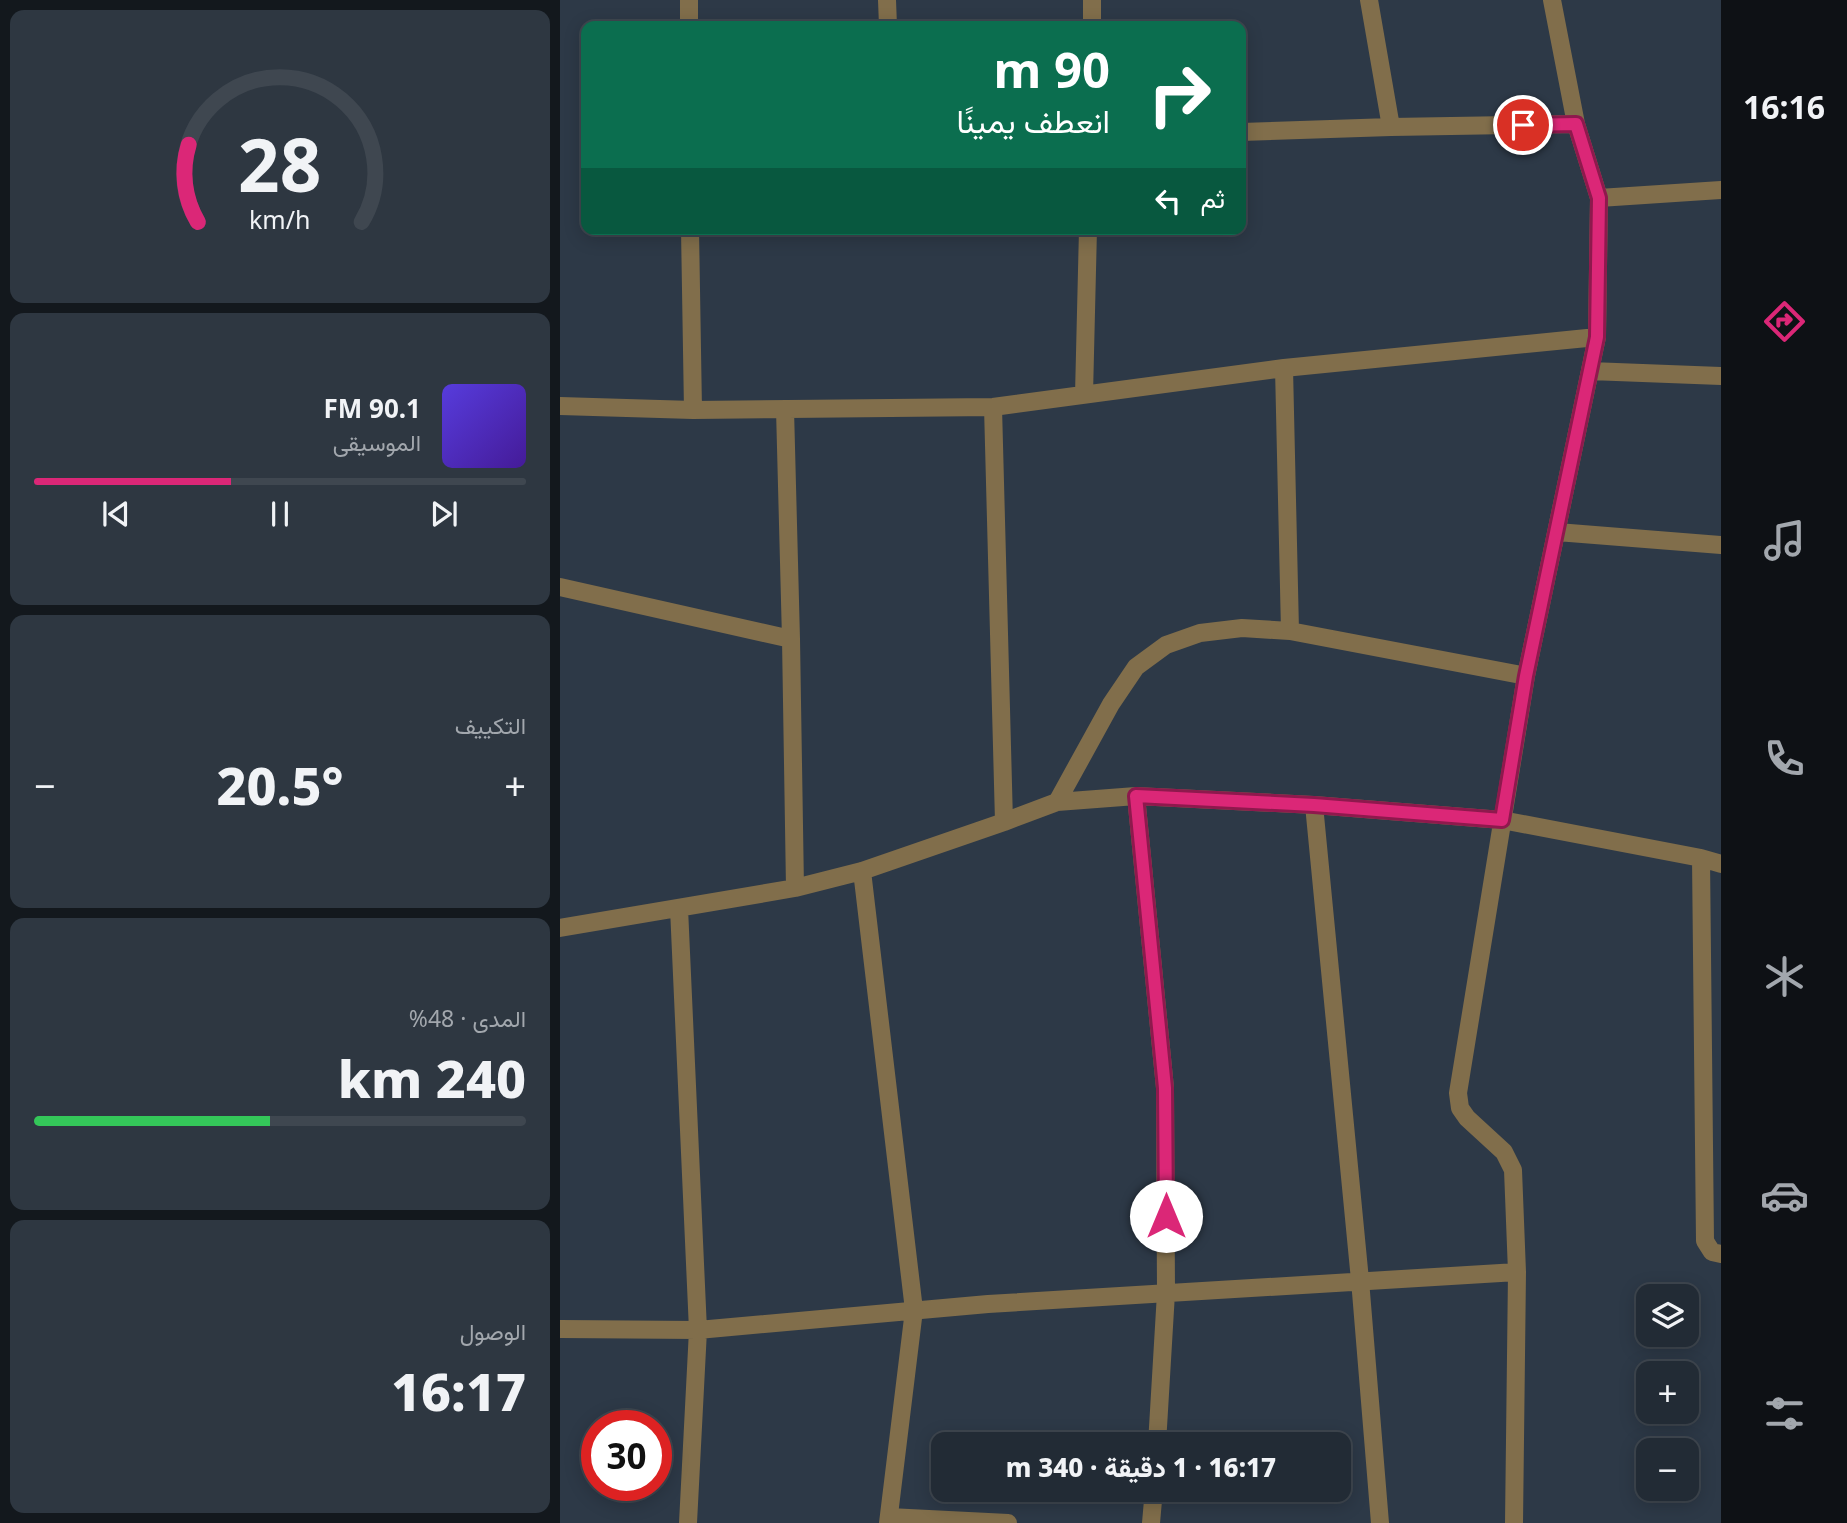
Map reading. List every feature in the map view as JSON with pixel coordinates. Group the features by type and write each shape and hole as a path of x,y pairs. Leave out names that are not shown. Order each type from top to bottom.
{"street":[{"path":"689,21 690,0"},
{"path":"887,0 888,21"},
{"path":"1092,0 1092,21"},
{"path":"1369,0 1391,127"},
{"path":"1514,1523 1517,1272 1513,1170 1504,1152 1467,1118 1460,1108 1458,1093 1526,676 1597,337 1599,198 1576,124 1552,0"},
{"path":"1246,132 1576,124"},
{"path":"1599,198 1721,190"},
{"path":"690,235 693,410"},
{"path":"1084,395 1088,235"},
{"path":"560,406 693,410 993,407 1284,368 1597,337"},
{"path":"1284,368 1290,631"},
{"path":"1590,371 1721,376"},
{"path":"993,407 1004,822"},
{"path":"785,409 795,888"},
{"path":"1557,532 1721,545"},
{"path":"560,587 791,639"},
{"path":"1056,802 1111,704 1136,667 1166,645 1200,633 1242,628 1290,631 1526,676"},
{"path":"1136,796 1165,1088 1166,1293 1158,1432"},
{"path":"560,929 795,888 862,871 1056,802 1136,796 1314,805 1502,820 1721,864"},
{"path":"1314,805 1360,1280 1380,1523"},
{"path":"1701,858 1705,1241 1712,1252 1721,1254"},
{"path":"862,871 914,1310 889,1520 1008,1523"},
{"path":"679,908 698,1330 688,1523"},
{"path":"560,1329 698,1330 914,1310 1517,1272"},
{"path":"1152,1523 1153,1502"}],"route":[{"path":"1166,1216 1165,1088 1136,796 1314,805 1502,820 1526,676 1597,337 1599,198 1576,124 1523,125"}]}
